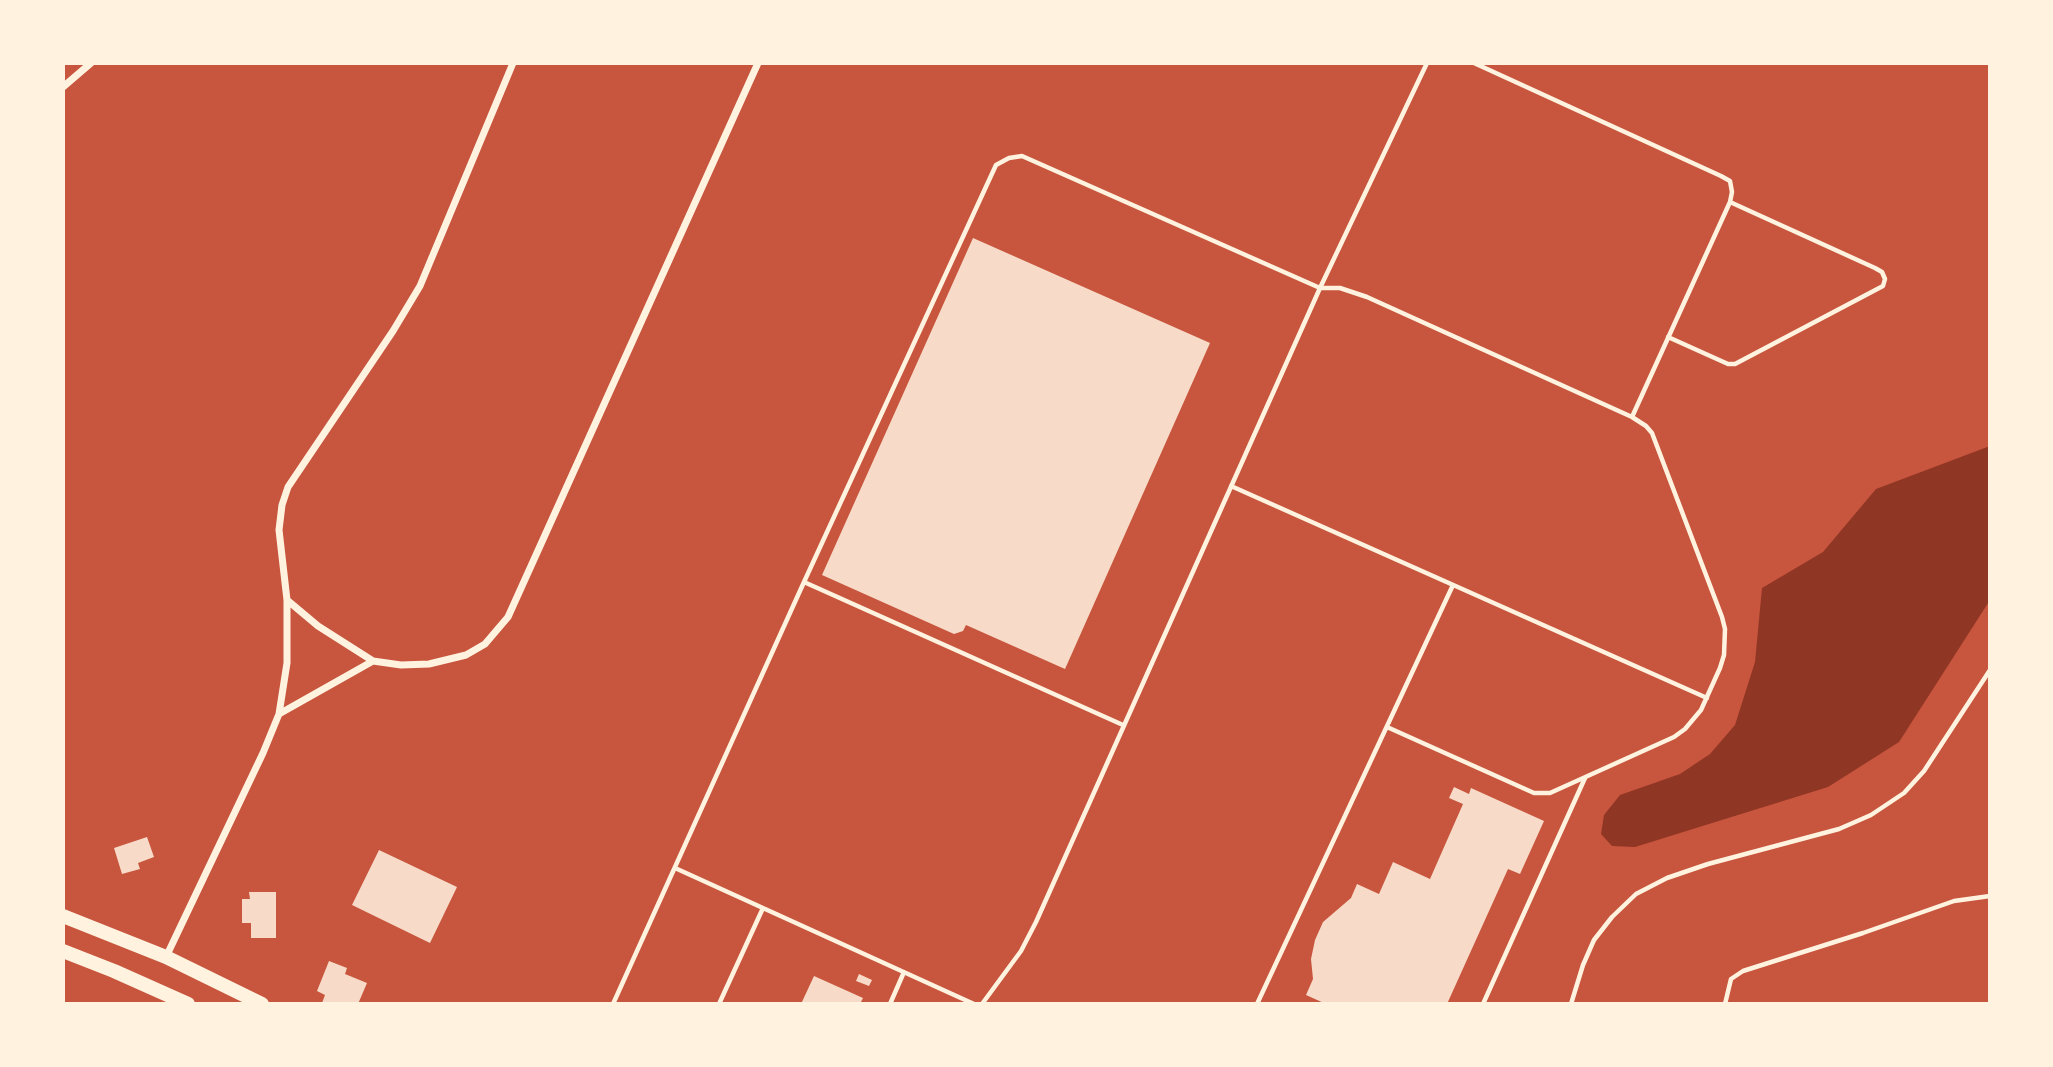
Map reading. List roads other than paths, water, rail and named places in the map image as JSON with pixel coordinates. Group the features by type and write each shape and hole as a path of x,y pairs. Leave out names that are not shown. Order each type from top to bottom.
{"highway":[{"path":"63,916 166,957 262,1004"},
{"path":"63,951 159,997 188,1004"}],"street":[{"path":"63,87 91,63"},
{"path":"166,957 263,753 279,713 287,663 287,600 279,530 282,505 288,487 393,331 420,286 513,63"},
{"path":"287,600 318,626 373,661 401,665 454,659 485,644 508,617 758,63"},
{"path":"279,713 373,661"}],"lane":[{"path":"982,1004 1020,951 1036,922 1320,288 1427,63"},
{"path":"1474,63 1730,181 1730,202 1632,417"},
{"path":"613,1004 990,174 996,164 1009,158 1022,156 1320,288 1340,288 1367,297 1632,417 1652,433 1725,629 1724,655 1707,698 1694,720 1674,737 1550,793 1534,793 1387,727"},
{"path":"1668,337 1728,364 1735,364 1883,286 1885,279 1882,272 1875,268 1730,202"},
{"path":"1231,486 1707,698"},
{"path":"804,582 1123,725"},
{"path":"1257,1004 1453,585"},
{"path":"1571,1004 1594,940 1612,917 1636,894 1667,878 1708,864 1839,829 1871,815 1904,793 1924,771 1990,670"},
{"path":"1483,1004 1585,777"},
{"path":"675,868 974,1004"},
{"path":"1725,1004 1731,979 1743,971 1954,901 1990,896"},
{"path":"719,1004 763,908"},
{"path":"890,1004 904,972"}]}
